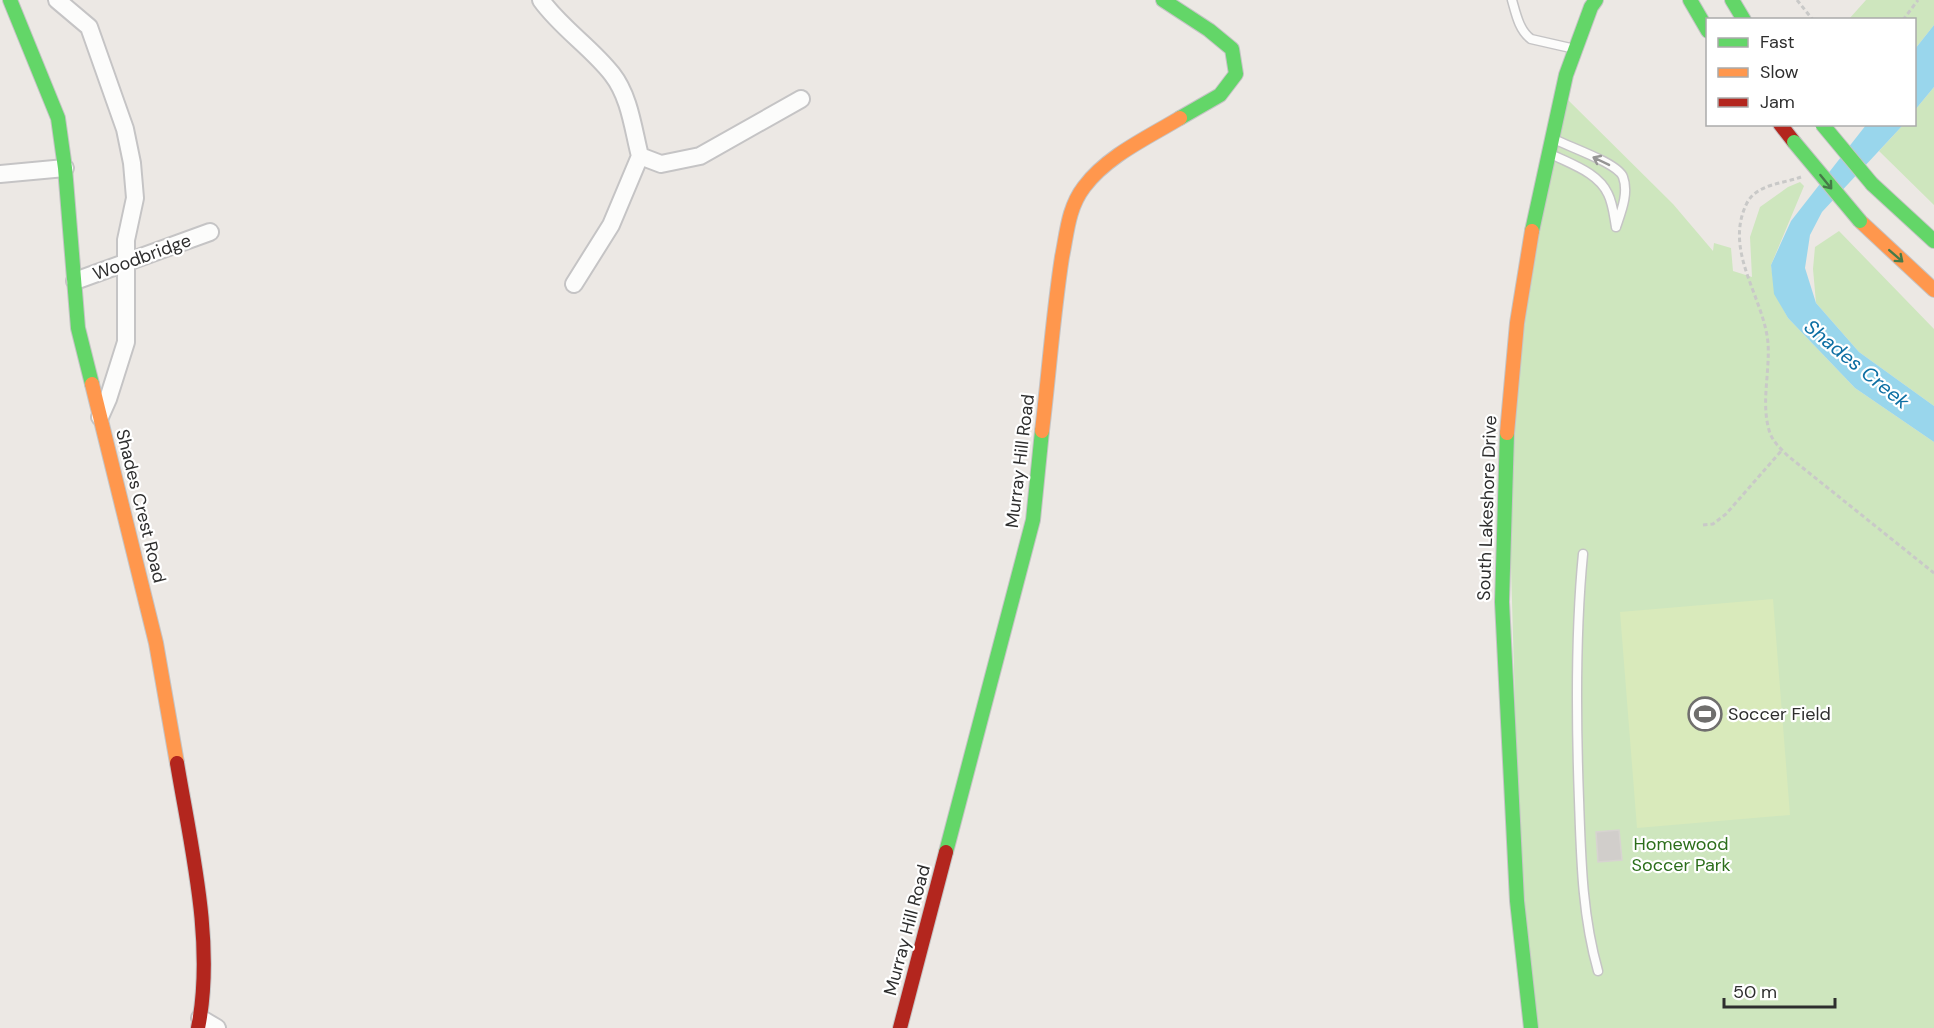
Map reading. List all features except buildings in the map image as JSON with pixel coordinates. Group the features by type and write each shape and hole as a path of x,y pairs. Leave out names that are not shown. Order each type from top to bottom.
{"street":[{"name":"Shades Crest Road","path":"10,0 58,118 65,168 78,328 156,644 200,897 204,998 199,1023"},
{"path":"57,0 89,27 125,129 132,163 135,198 126,240 126,342 100,417"},
{"path":"541,0 550,12 612,74 629,107 640,156 611,225 573,284"},
{"name":"Murray Hill Road","path":"900,1028 1033,520 1058,283 1070,213 1083,188 1100,170 1120,154 1220,95 1236,74 1232,49 1209,30 1164,0"},
{"name":"South Lakeshore Drive","path":"1531,1028 1517,901 1502,602 1508,410 1515,344 1534,221 1566,75 1591,7 1596,0"},
{"path":"1690,0 1706,29"},
{"path":"1732,0 1743,18"},
{"path":"640,156 661,164 700,156 801,99"},
{"path":"1782,126 1860,221 1934,290"},
{"path":"1824,126 1872,184 1934,241"},
{"path":"0,174 65,168"},
{"name":"Woodbridge","path":"75,281 210,232"},
{"path":"199,1023 217,1028"}],"lane":[{"path":"1512,0 1516,15 1526,35 1531,39 1576,50"},
{"path":"1549,153 1593,176 1601,183 1608,194 1616,227 1624,205 1625,184 1622,174 1610,165 1552,138"},
{"path":"1583,554 1577,652 1581,867 1590,944 1598,971"}],"path":[{"path":"1797,0 1811,18"},
{"path":"1904,18 1917,0"},
{"path":"1805,174 1760,190 1750,198 1743,211 1740,235 1742,254 1768,343 1766,411 1769,432 1782,450 1934,573"},
{"path":"1703,525 1713,524 1726,514 1782,450"}],"green space":[{"path":"1866,0 1934,0 1934,25 1916,48 1916,18 1850,18"},
{"path":"1934,87 1934,205 1879,151 1902,126 1916,126 1916,109"},
{"name":"Homewood Soccer Park","path":"1562,94 1673,204 1713,251 1714,243 1731,248 1733,271 1752,277 1750,237 1760,207 1788,187 1800,182 1804,186 1771,265 1775,294 1788,318 1855,388 1934,442 1934,1028 1530,1028 1522,944 1507,430"},
{"path":"1839,231 1934,329 1934,406 1859,352 1816,303 1813,269 1815,247"},
{"name":"Soccer Field","path":"1773,599 1790,815 1637,828 1620,612"}],"water":[{"path":"1934,25 1934,87 1916,109 1916,48"},
{"name":"Shades Creek","path":"1865,126 1902,126 1822,212 1810,235 1805,268 1816,303 1859,352 1934,406 1934,442 1855,388 1788,318 1774,294 1771,265 1791,221"}],"traffic: fast":[{"path":"10,0 58,118 65,168 78,328 92,384"},
{"path":"1163,0 1209,30 1232,49 1236,74 1220,95 1180,118"},
{"path":"1532,231 1566,75 1591,7 1596,0"},
{"path":"1690,0 1706,28"},
{"path":"1732,0 1743,18"},
{"path":"1824,126 1872,184"},
{"path":"1794,142 1860,221"},
{"path":"1872,184 1934,241"},
{"path":"946,852 1033,520 1042,431"},
{"path":"1507,433 1502,602 1517,901 1531,1028"}],"traffic: slow":[{"path":"1042,431 1059,279 1071,212 1084,187 1104,166 1128,148 1180,118"},
{"path":"1860,221 1934,290"},
{"path":"1507,433 1517,323 1532,231"},
{"path":"92,384 156,643 177,763"}],"traffic: jam":[{"path":"1782,126 1794,142"},
{"path":"177,763 203,929 203,996 198,1028"},
{"path":"900,1028 946,852"}],"place":[{"name":"Soccer Field","path":"1705,714"}]}
